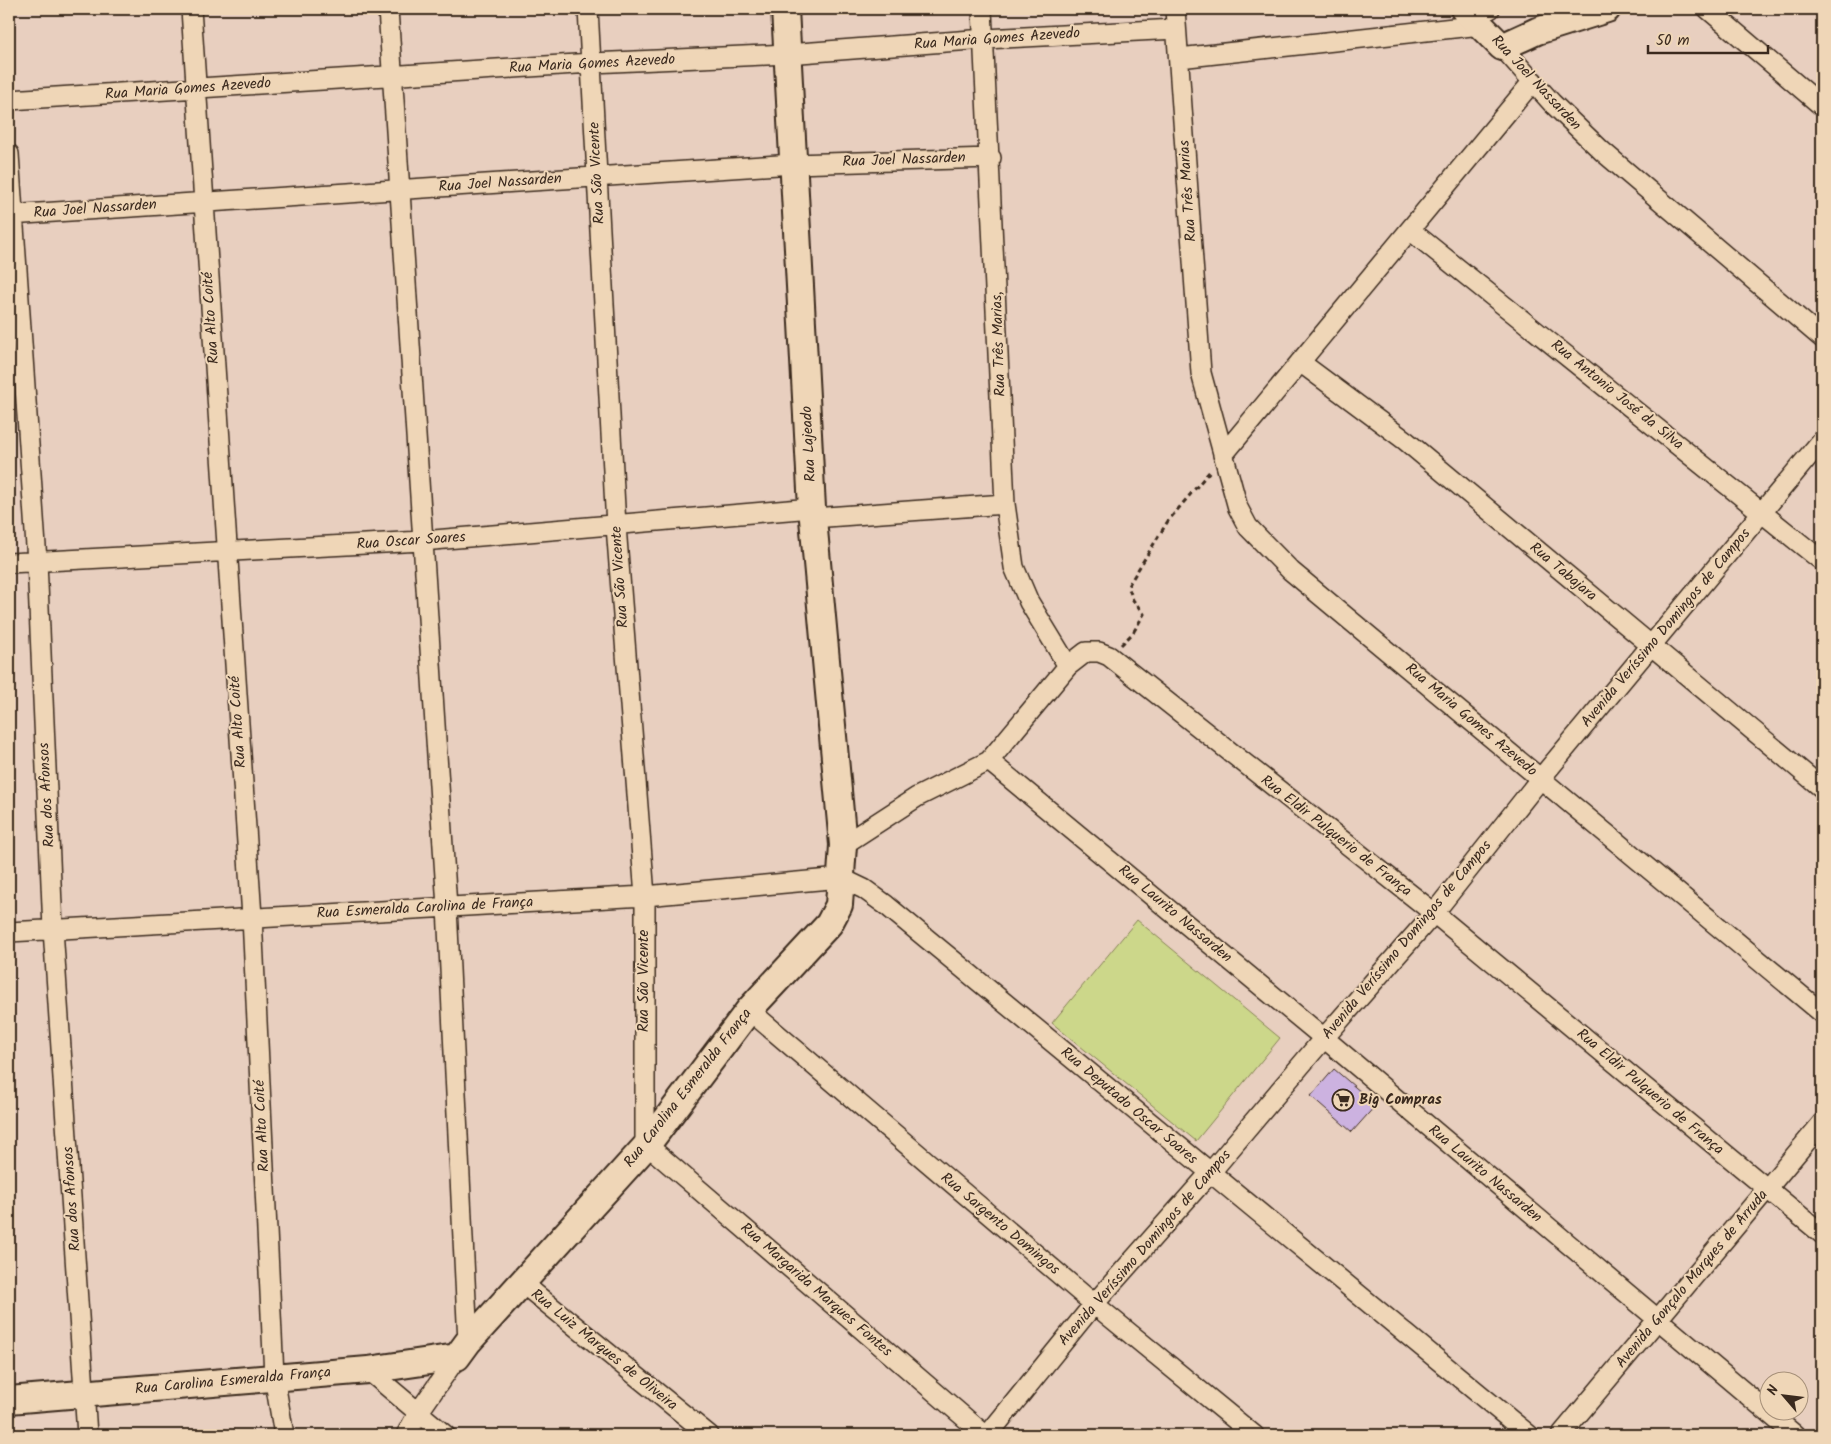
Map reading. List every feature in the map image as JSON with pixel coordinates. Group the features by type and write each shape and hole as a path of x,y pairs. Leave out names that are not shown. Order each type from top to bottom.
{"street":[{"name":"Rua Alto Coité","path":"191,9 252,917 274,1376 284,1435"},
{"path":"388,9 447,907 462,1349"},
{"name":"Rua São Vicente","path":"588,9 616,526 645,896 644,1132 647,1145"},
{"name":"Rua Lajeado","path":"785,9 813,513 844,845 841,878"},
{"name":"Rua Três Marias,","path":"982,9 991,158 1005,504 1014,567 1030,602 1068,666"},
{"name":"Rua Três Marias","path":"1175,9 1201,373"},
{"path":"1502,47 1537,31 1607,9"},
{"path":"1708,9 1822,106"},
{"name":"Rua Joel Nassarden","path":"1179,58 1477,15 1502,47 1552,103 1602,151 1822,338"},
{"name":"Rua Maria Gomes Azevedo","path":"9,100 592,63 787,54 985,39 1176,29"},
{"path":"1223,455 1533,82"},
{"name":"Rua dos Afonsos","path":"9,154 10,215 37,561 53,929 87,1435"},
{"name":"Rua Joel Nassarden","path":"10,215 793,164 991,158"},
{"name":"Rua Antonio José da Silva","path":"1410,230 1822,561"},
{"name":"Rua Tabajara","path":"1300,362 1406,441 1822,788"},
{"name":"Rua Maria Gomes Azevedo","path":"1201,373 1238,508 1248,527 1291,571 1822,1014"},
{"name":"Avenida Veríssimo Domingos de Campos","path":"986,1435 1094,1304 1210,1174 1324,1038 1434,913 1541,778 1822,440"},
{"name":"Rua Oscar Soares","path":"9,563 422,541 813,513 1005,504"},
{"path":"844,845 917,797 989,761 1068,666 1086,652 1098,652 1109,656"},
{"name":"Rua Eldir Pulquerio de França","path":"1109,656 1434,913 1822,1234"},
{"name":"Rua Laurito Nassarden","path":"989,761 1324,1038 1795,1435"},
{"name":"Rua Esmeralda Carolina de França","path":"9,932 645,896 841,878"},
{"name":"Rua Carolina Esmeralda França","path":"406,1435 418,1413 462,1349 647,1145 749,1010 829,924 839,905 841,878"},
{"name":"Rua Deputado Oscar Soares","path":"841,878 864,889 886,905 1529,1435"},
{"name":"Rua Sargento Domingos","path":"749,1010 1094,1304 1254,1435"},
{"name":"Avenida Gonçalo Marques de Arruda","path":"1561,1435 1822,1123"},
{"name":"Rua Margarida Marques Fontes","path":"647,1145 986,1435"},
{"name":"Rua Luiz Marques de Oliveira","path":"522,1283 709,1435"},
{"name":"Rua Carolina Esmeralda França","path":"9,1400 274,1376 368,1370 462,1349"},
{"path":"368,1370 445,1435"}],"path":[{"path":"1109,656 1133,633 1144,614 1133,600 1128,586 1168,521 1223,455"}],"green space":[{"path":"1137,920 1280,1038 1196,1141 1052,1023"}],"building":[{"name":"Big Compras","path":"1334,1069 1376,1105 1352,1132 1311,1096"}],"place":[{"name":"Big Compras","path":"1343,1100"}]}
